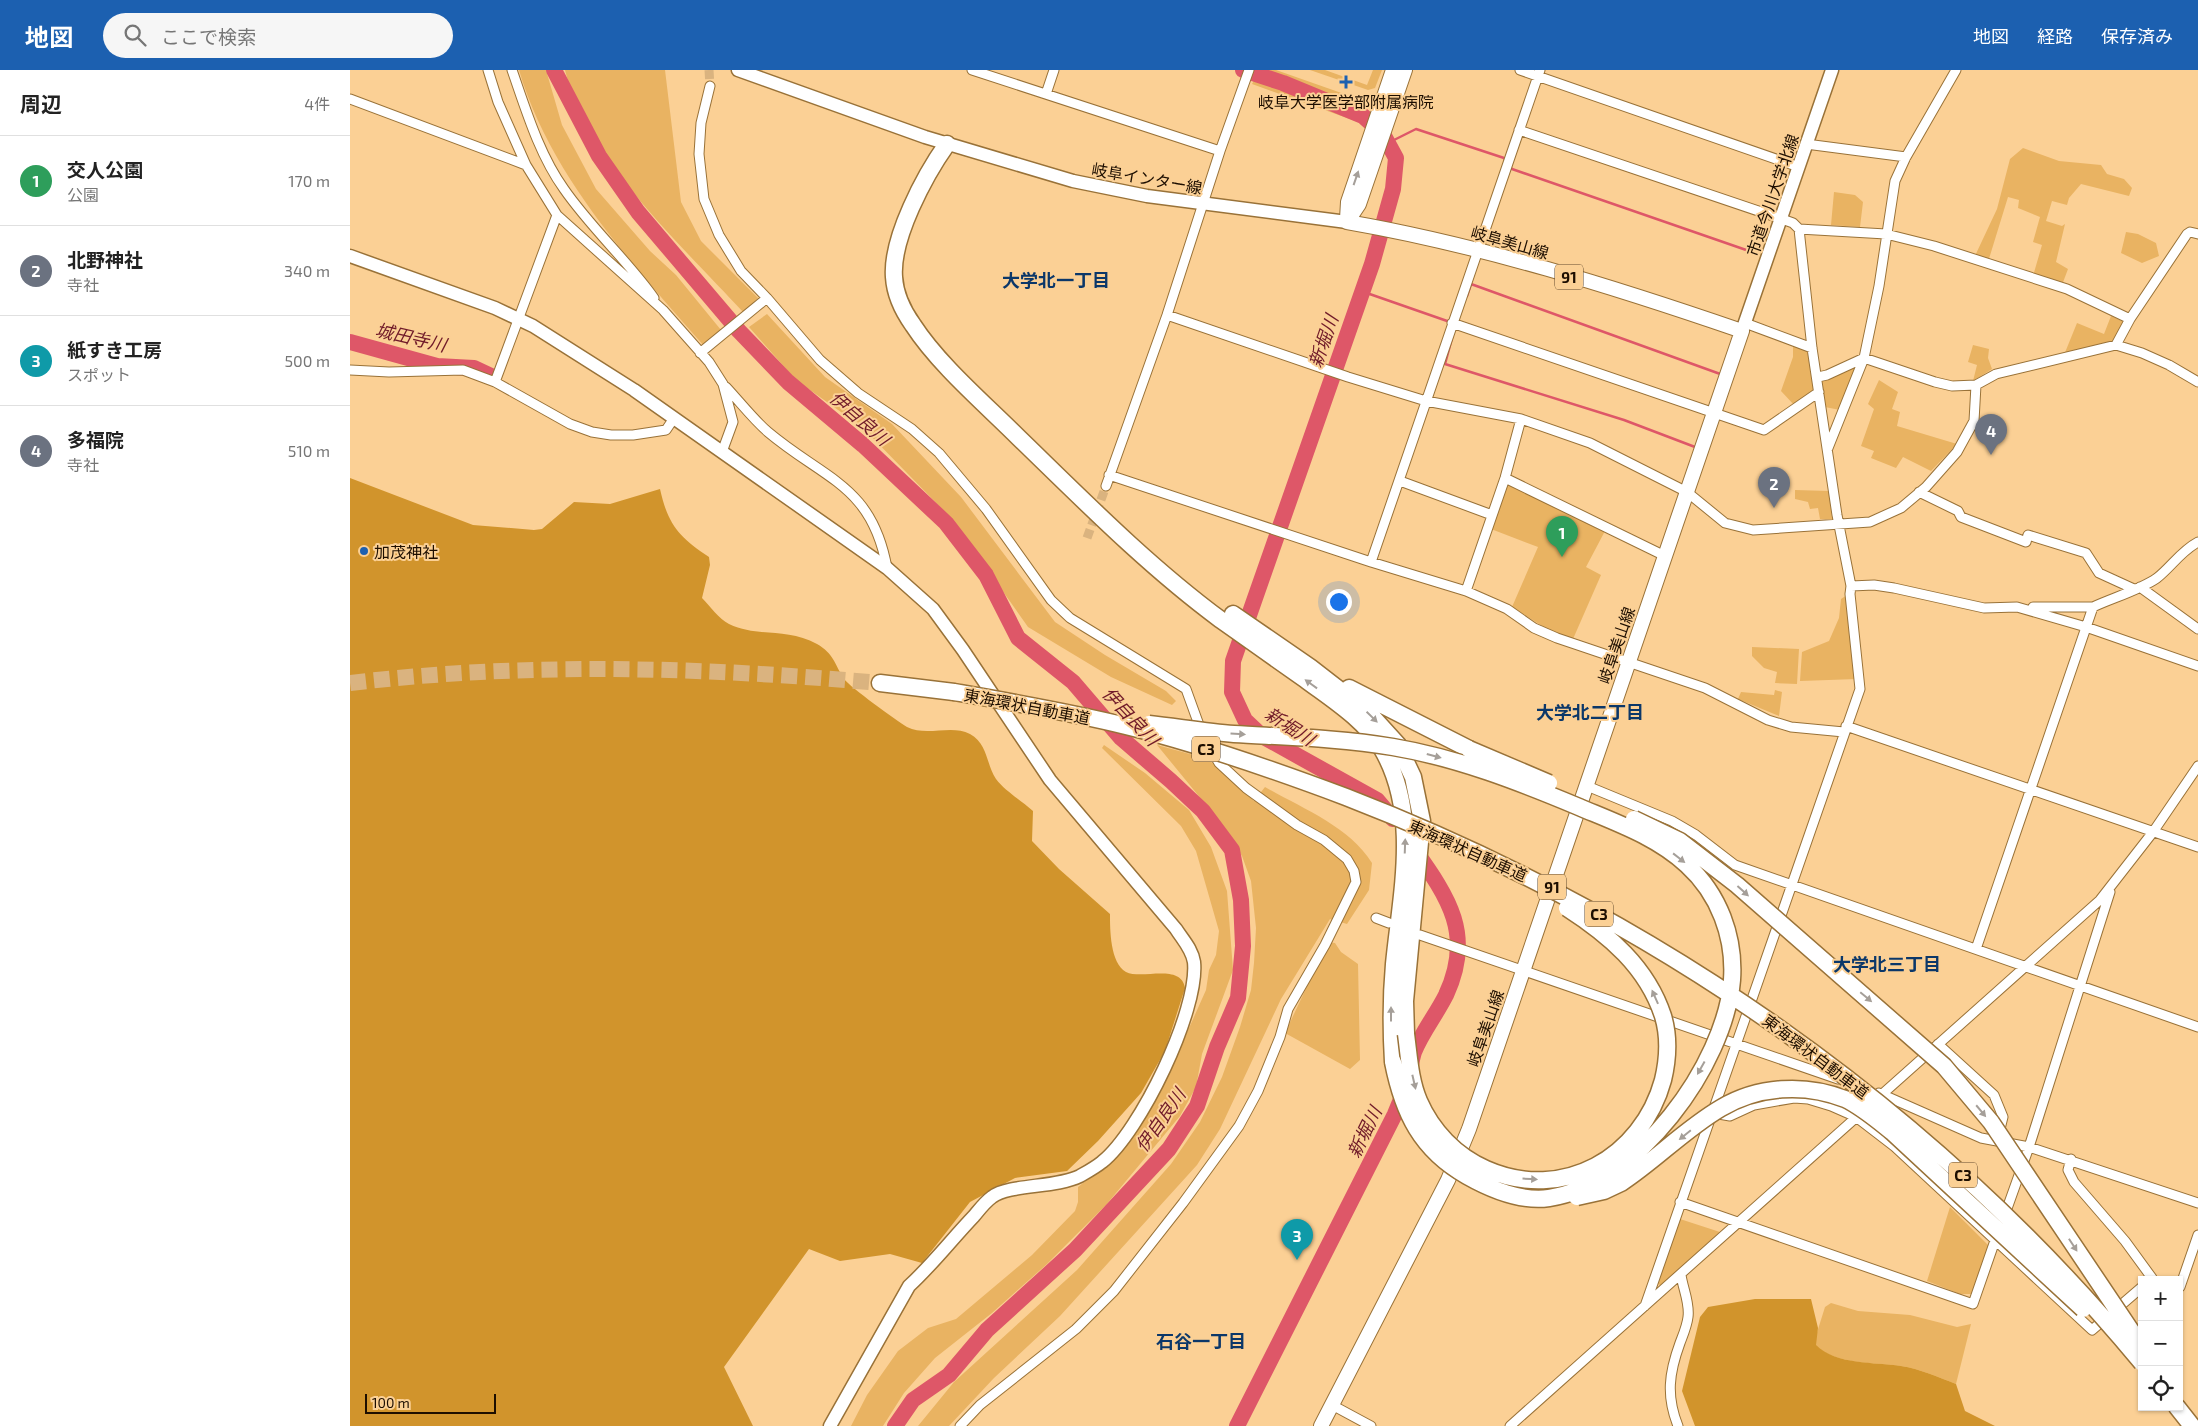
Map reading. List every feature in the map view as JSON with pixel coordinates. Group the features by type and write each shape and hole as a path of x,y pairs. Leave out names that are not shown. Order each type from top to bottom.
{"highway":[{"path":"947,144 934,162 898,245 894,276 899,300 913,326 965,385 1116,532 1166,576 1260,640 1362,724 1382,747 1395,774 1403,801 1405,830 1402,891 1391,1001 1393,1062 1399,1094 1408,1113 1418,1131 1444,1160 1464,1174 1500,1191 1525,1197 1576,1197 1604,1191 1621,1183 1721,1107 1770,1089 1817,1091 1846,1100 1870,1114 1892,1132 2138,1361"},
{"path":"1260,640 1469,749 1647,824 1680,841 1737,885 1944,1066 1991,1122 2138,1341"},
{"path":"1310,667 1368,712 1398,745 1413,777 1426,826 1415,902 1405,1001 1406,1034 1416,1092 1429,1120 1452,1148 1474,1164 1496,1173 1519,1179 1563,1178 1587,1170 1611,1158 1646,1123 1657,1101 1668,1048 1663,1018 1653,991 1638,968 1618,946 1594,925 1426,826"},
{"name":"東海環状自動車道","path":"880,683 954,692 1085,717 1158,735 1273,770 1426,826 1562,894 1681,962 1759,1014 1840,1072 1915,1132 2016,1224 2064,1274 2138,1360"},
{"path":"1085,717 1229,734 1354,742 1431,755 1509,779 1634,830 1664,846 1688,865 1712,894 1723,915 1730,942 1732,984 1716,1040 1690,1088 1648,1144 1609,1174 1577,1189 1549,1198"},
{"path":"2181,1411 2190,1424"}],"main road":[{"path":"1347,222 1359,204 1378,147 1393,70"},
{"path":"1347,222 1348,202 1371,135 1405,70"},
{"name":"岐阜美山線","path":"1322,1426 1448,1180 1469,1128 1743,327 1478,250 1393,230 1347,222"}],"street":[{"path":"488,70 498,102 526,165 557,215 663,310 704,350 709,362 724,384 768,431 849,490 864,509 877,531 887,568"},
{"path":"512,70 541,149 562,187 586,220 663,310"},
{"name":"岐阜インター線","path":"738,70 947,144 1073,181 1147,196 1347,222"},
{"path":"972,70 1220,151"},
{"path":"1046,94 1054,70"},
{"path":"1106,486 1167,315 1205,204 1220,151 1249,70"},
{"path":"1520,70 1539,73 1799,167"},
{"name":"市道今川大学北線","path":"1743,327 1782,219 1832,70"},
{"path":"1828,448 1864,358 1879,286 1895,181 1906,156 1956,70"},
{"path":"1371,562 1539,73"},
{"path":"710,86 701,122 699,154 704,199 719,235 741,271 820,360 858,393 912,429 938,453 986,509 1050,600 1070,618 1186,689 1202,736 1219,763 1246,788 1297,824 1324,840 1347,859 1354,871 1356,882 1325,945 1288,1009 1280,1037 1239,1126 1188,1196 1114,1291 1076,1329 980,1405 960,1426"},
{"path":"350,99 526,165"},
{"path":"1519,130 1782,219 1793,223 1799,229 1812,348 1818,377 1839,526 1851,586 1850,594 1860,689 1645,1306"},
{"path":"1806,144 1906,156"},
{"path":"495,382 557,215"},
{"path":"1799,229 1886,234 1934,246 2067,289 2130,319"},
{"path":"2116,346 2130,319 2187,234 2198,234"},
{"path":"350,256 518,318 577,352 887,568 932,609 963,650 1050,780 1176,929 1191,951 1194,977 1189,1002 1175,1042 1149,1099 1126,1135 1103,1161 1078,1177 1040,1187 1006,1190 992,1197 946,1244 924,1272 909,1286 830,1426"},
{"path":"704,350 765,300"},
{"path":"1167,315 1348,377 1426,401 1521,419 1590,443 1687,492 1725,523 1753,530 1839,526 1870,522 1901,508 1957,452 1974,421 1976,385"},
{"path":"1452,323 1764,430 1819,392"},
{"path":"1743,327 1812,348"},
{"path":"1818,377 1826,376 1864,358 1935,382 1952,386 1976,385 1996,374 2116,346 2142,353 2169,365 2198,382"},
{"path":"350,370 389,372 463,370 495,382 570,424 592,432 611,435 633,435 666,430 674,418"},
{"path":"722,452 733,422 724,384"},
{"path":"1466,592 1505,478 1521,419"},
{"path":"1109,475 1466,592 1507,609 1534,628 1557,638 1705,688 1768,720 1791,727 1845,729 2032,789 2198,848"},
{"path":"1505,478 1665,556"},
{"path":"1400,481 1492,515"},
{"path":"1919,492 1958,511 1961,516 2026,542 2028,535 2086,554 2099,573 2137,588 2198,629"},
{"path":"1851,586 1874,585 1894,588 1984,608 2093,607 2157,578 2185,549 2198,542"},
{"path":"2017,607 2086,627 2198,666"},
{"path":"1976,949 2093,607"},
{"path":"1510,1426 1938,1044 2027,967 2110,889 2153,832 2198,766"},
{"path":"1587,786 1672,821 1696,835 1735,865 2027,967 2080,988 2198,1027"},
{"path":"1680,1202 1973,1304 2029,1147 2110,889"},
{"path":"1376,918 1389,924"},
{"path":"1420,935 1884,1094 1981,1138 2029,1147 2198,1203"},
{"path":"1938,1044 1994,1095 2003,1117 1996,1141"},
{"path":"1713,1112 1730,1116 1754,1105 1794,1098 1826,1104 1856,1117 1895,1147 2092,1330 2138,1290"},
{"path":"2072,1160 2068,1170 2074,1182 2125,1241 2151,1276"},
{"path":"2183,1278 2198,1235"},
{"path":"1678,1426 1671,1409 1669,1394 1674,1360 1688,1318 1689,1304 1681,1275"},
{"path":"1332,1405 1371,1426"}],"shaded area":[{"path":"519,70 546,70 562,125 596,189 650,251 676,275 721,330 704,346 622,251 572,183 533,109"},
{"path":"565,70 665,70 681,202 701,241 758,298 743,312 666,230 614,168 576,103"},
{"path":"1256,70 1276,70 1367,102 1366,114"},
{"path":"1310,70 1325,70 1367,85 1373,70 1382,70 1375,88 1368,90"},
{"path":"1256,77 1363,118 1361,123 1252,84"},
{"path":"2023,148 2059,161 2101,165 2107,174 2124,179 2132,188 2129,196 2081,184 2069,198 2067,205 2052,201 2046,221 2062,226 2065,224 2056,262 2068,269 2062,285 2033,276 2042,245 2033,242 2040,217 2018,208 2019,200 2008,197 1988,262 1974,258 1997,209 2010,159"},
{"path":"1834,192 1855,195 1863,202 1860,227 1831,225"},
{"path":"2126,232 2138,234 2156,243 2159,256 2142,263 2121,253"},
{"path":"767,314 825,377 892,424 961,497 1055,622 1105,655 1166,691 1176,701 1172,705 1111,677 1028,627 951,518 862,427 796,380 749,327"},
{"path":"2111,316 2124,322 2113,344 2064,355 2077,323 2104,334"},
{"path":"1793,344 1811,353 1815,392 1795,406 1781,391 1793,357"},
{"path":"1973,345 1989,349 1988,358 1992,369 1973,381 1977,365 1968,362"},
{"path":"1859,363 1840,410 1825,407 1820,385 1823,379"},
{"path":"1879,380 1898,392 1892,409 1900,412 1897,426 1957,444 1931,471 1903,457 1896,468 1871,458 1874,451 1861,446 1874,409 1868,404"},
{"path":"350,478 473,525 534,530 542,529 574,502 610,504 660,489 667,512 676,529 690,543 709,557 710,565 702,598 718,616 725,622 740,628 794,636 817,644 830,655 848,683 907,727 923,731 963,731 976,738 984,749 996,779 1033,811 1032,841 1059,869 1110,914 1112,945 1121,968 1133,974 1169,974 1182,980 1185,988 1165,1051 1141,1093 1098,1141 1067,1171 1015,1178 970,1202 922,1263 890,1254 840,1261 809,1249 724,1367 753,1426 350,1426"},
{"path":"1508,483 1605,531 1586,567 1601,575 1573,639 1550,631 1512,607 1538,547 1491,529"},
{"path":"1795,490 1829,491 1832,519 1820,519 1818,508 1810,509 1808,502 1795,499"},
{"path":"1847,595 1857,679 1800,681 1802,652 1829,641 1839,618 1841,599"},
{"path":"1752,647 1799,649 1797,684 1775,683 1777,672 1764,668 1752,656"},
{"path":"1775,690 1782,692 1779,716 1738,699 1741,692 1774,695"},
{"path":"1104,745 1145,773 1189,810 1211,847 1227,891 1233,970 1202,1054 1196,1087 1180,1116 1106,1205 1047,1264 992,1313 935,1358 904,1393 883,1426 851,1426 867,1395 898,1351 928,1328 956,1319 1032,1255 1075,1211 1078,1202 1078,1187 1112,1160 1139,1127 1161,1091 1206,990 1209,970 1216,955 1219,931 1196,851 1181,826 1102,748"},
{"path":"1157,745 1208,759 1254,801 1265,787 1338,828 1351,838 1372,863 1369,890 1347,924 1330,919 1281,999 1220,1129 1197,1165 1060,1316 994,1378 949,1426 918,1426 954,1382 1077,1270 1171,1164 1200,1122 1222,1077 1240,1027 1251,990 1254,963 1256,928 1251,881 1242,856 1220,822"},
{"path":"1328,942 1335,943 1341,952 1358,964 1360,1060 1350,1069 1285,1033"},
{"path":"1950,1207 1989,1246 1972,1294 1960,1294 1927,1281"},
{"path":"1680,1219 1723,1233 1664,1286 1657,1284"},
{"path":"1755,1299 1811,1299 1818,1328 1816,1345 1824,1351 1845,1359 1908,1367 1956,1384 1965,1411 1995,1426 1695,1426 1682,1391 1700,1317 1708,1307"},
{"path":"1831,1303 1858,1311 1910,1315 1957,1327 1971,1324 1956,1384 1908,1367 1856,1362 1834,1357 1825,1352 1816,1346 1815,1339 1825,1307"}],"waterway":[{"name":"伊自良川","path":"554,70 599,156 638,212 739,331 788,382 863,445 946,523 986,575 1018,638 1073,682 1121,738 1203,811 1232,850 1241,900 1243,946 1238,998 1217,1047 1197,1106 1169,1149 1075,1250 987,1330 949,1375 913,1400 895,1426"},
{"name":"新堀川","path":"1243,70 1283,83 1363,116 1383,134 1396,158 1393,189 1372,264 1233,661 1232,692 1245,720 1262,736 1377,800 1393,819"},
{"path":"1388,143 1416,129 1504,158 1506,161"},
{"path":"1509,166 1512,169 1752,252"},
{"path":"1467,296 1471,284 1723,375"},
{"path":"1361,291 1450,322"},
{"path":"1452,338 1445,364 1624,420 1695,447"},
{"name":"城田寺川","path":"350,342 437,366 474,368 491,376"},
{"name":"新堀川","path":"1237,1426 1395,1114 1406,1086 1414,1052 1446,995 1454,974 1458,954 1454,918 1438,884 1414,849"}],"tunnel":[{"path":"709,70 710,86"},
{"path":"1087,538 1106,486"},
{"path":"350,683 416,676 483,672 615,669 747,673 880,683"}],"place":[{"name":"岐阜大学医学部附属病院","path":"1346,82"},
{"name":"多福院","path":"1991,455"},
{"name":"北野神社","path":"1774,508"},
{"name":"加茂神社","path":"364,551"},
{"name":"交人公園","path":"1562,557"},
{"name":"紙すき工房","path":"1297,1260"}],"district":[{"name":"大学北一丁目","path":"1056,280"},
{"name":"大学北二丁目","path":"1590,712"},
{"name":"大学北三丁目","path":"1887,964"},
{"name":"石谷一丁目","path":"1201,1341"}]}
